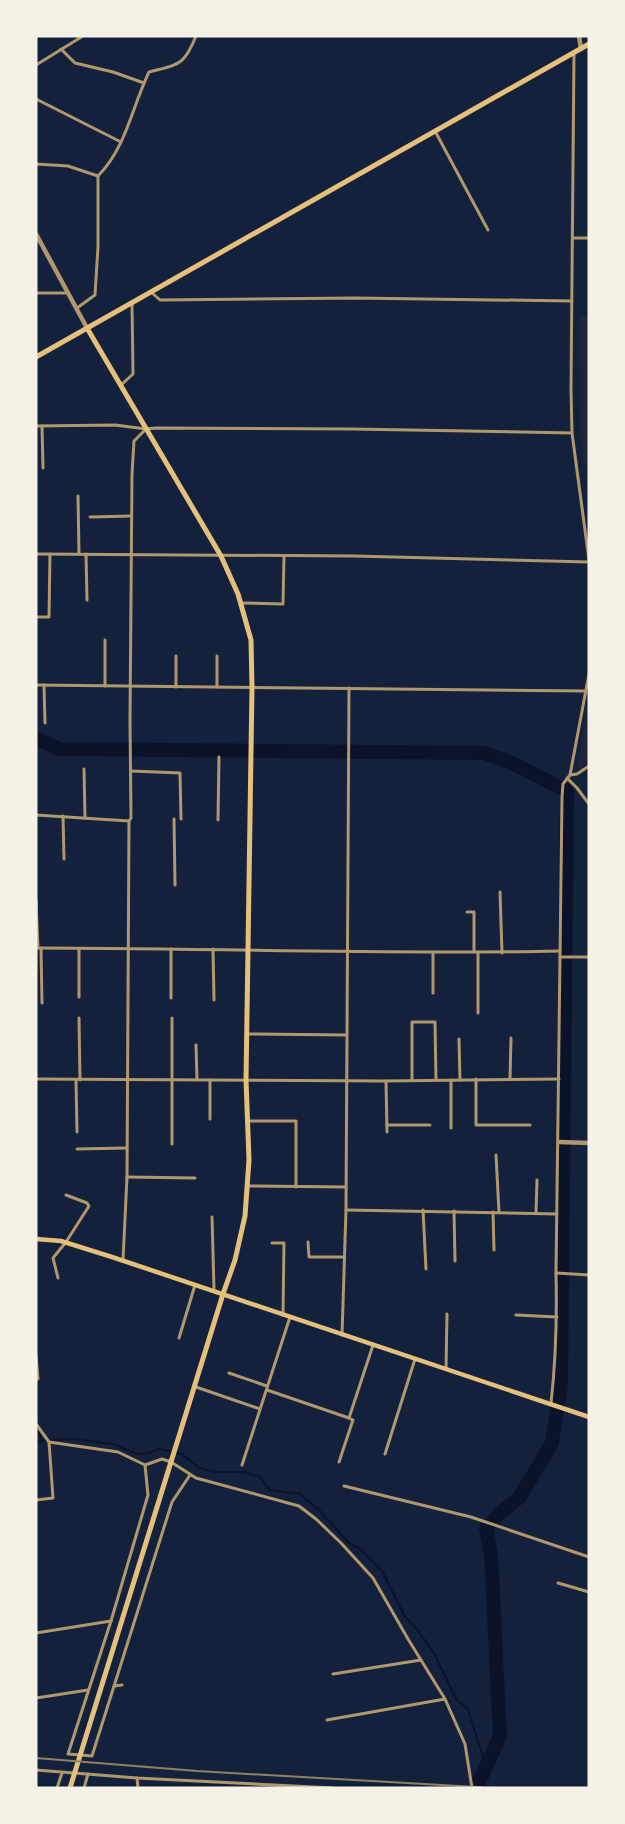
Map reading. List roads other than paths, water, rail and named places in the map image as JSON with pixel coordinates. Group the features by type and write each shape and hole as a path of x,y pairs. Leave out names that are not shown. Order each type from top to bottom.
{"main road":[{"path":"36,357 589,44"},
{"path":"71,1785 222,1294 235,1260 245,1216 249,1160 246,1080 252,687 250,640 238,594 221,556 87,328"},
{"path":"36,1239 66,1242 589,1416"}],"street":[{"path":"36,65 82,36"},
{"path":"76,308 95,295 98,176 109,165 127,130 149,72 178,65 189,52 196,36"},
{"path":"579,36 581,49"},
{"path":"62,49 75,63 113,72 144,83"},
{"path":"36,554 354,556 589,561 572,433 574,53"},
{"path":"36,99 121,142"},
{"path":"435,131 488,230"},
{"path":"36,164 68,166 98,176"},
{"path":"36,234 87,328"},
{"path":"573,238 589,238"},
{"path":"151,292 160,300 355,298 572,302"},
{"path":"36,293 68,293"},
{"path":"120,386 133,374 132,302"},
{"path":"36,426 115,425 146,429 352,429 572,433"},
{"path":"42,426 43,468"},
{"path":"123,1262 127,1178 129,821 131,818 131,516 135,441 146,429"},
{"path":"78,496 80,555"},
{"path":"90,518 131,516"},
{"path":"36,617 49,617 50,554"},
{"path":"86,555 87,600"},
{"path":"241,603 284,604 284,556"},
{"path":"105,640 105,686"},
{"path":"176,656 176,687"},
{"path":"217,656 217,688"},
{"path":"551,1403 556,1361 557,1317 563,784 568,777 589,674"},
{"path":"36,685 585,691"},
{"path":"44,685 45,723"},
{"path":"342,1335 346,1210 349,688"},
{"path":"218,820 219,757"},
{"path":"568,777 589,766"},
{"path":"84,769 85,818"},
{"path":"130,771 180,773 181,819"},
{"path":"568,777 589,804"},
{"path":"36,815 129,821"},
{"path":"63,816 64,859"},
{"path":"174,819 175,885"},
{"path":"500,892 502,952"},
{"path":"36,902 42,1003"},
{"path":"467,912 474,912 478,1013"},
{"path":"38,948 560,951"},
{"path":"79,949 79,997"},
{"path":"171,949 171,998"},
{"path":"213,949 214,1000"},
{"path":"433,952 433,993"},
{"path":"561,957 589,957"},
{"path":"78,1132 80,1018"},
{"path":"172,1018 172,1144"},
{"path":"412,1080 412,1022 435,1022 436,1080"},
{"path":"247,1034 346,1035"},
{"path":"510,1079 511,1038"},
{"path":"459,1040 460,1080"},
{"path":"196,1045 197,1080"},
{"path":"36,1079 386,1081 559,1079"},
{"path":"476,1079 476,1125 530,1125"},
{"path":"210,1080 210,1119"},
{"path":"452,1080 452,1128"},
{"path":"386,1081 387,1132"},
{"path":"247,1120 296,1121 296,1187"},
{"path":"387,1125 430,1125"},
{"path":"559,1142 589,1143"},
{"path":"77,1149 127,1148"},
{"path":"496,1155 499,1212"},
{"path":"127,1178 195,1178"},
{"path":"536,1213 537,1180"},
{"path":"247,1186 346,1187"},
{"path":"58,1278 53,1258 89,1206 87,1203 66,1195"},
{"path":"346,1210 557,1214"},
{"path":"423,1210 426,1269"},
{"path":"454,1211 455,1261"},
{"path":"493,1212 494,1250"},
{"path":"212,1217 214,1291"},
{"path":"308,1242 309,1257 344,1257"},
{"path":"272,1243 284,1243 283,1315"},
{"path":"556,1273 589,1275"},
{"path":"179,1338 195,1285"},
{"path":"446,1370 447,1314"},
{"path":"516,1315 557,1317"},
{"path":"242,1465 290,1317"},
{"path":"349,1418 373,1345"},
{"path":"36,1356 38,1379 36,1380"},
{"path":"386,1454 415,1359"},
{"path":"229,1374 353,1420 339,1462"},
{"path":"194,1387 260,1409"},
{"path":"36,1424 49,1442 53,1498 36,1500"},
{"path":"49,1442 118,1452 145,1465 162,1459 196,1478 298,1506 316,1519 373,1578 446,1699 465,1744 472,1788"},
{"path":"145,1465 148,1495 111,1621 68,1754 92,1756 172,1502 190,1475"},
{"path":"344,1486 486,1522 589,1557"},
{"path":"558,1583 589,1592"},
{"path":"36,1633 111,1621"},
{"path":"333,1674 421,1660"},
{"path":"114,1686 122,1684"},
{"path":"36,1698 88,1690"},
{"path":"327,1719 446,1699"},
{"path":"36,1770 137,1778 334,1788"},
{"path":"57,1788 62,1772"},
{"path":"84,1788 88,1774"},
{"path":"137,1778 138,1788"}],"waterway":[{"path":"36,738 59,749 484,753 512,763 567,791 561,1385 552,1443 519,1498 502,1511 486,1528 491,1555 500,1736 478,1782 480,1788"},
{"path":"38,1429 42,1441"},
{"path":"36,1443 72,1439 113,1444 137,1454 159,1449 182,1454 199,1468 215,1472 244,1472 260,1477 270,1490 300,1494 319,1510 351,1545 358,1547 382,1571 405,1617 417,1629 435,1655 456,1699 468,1709 483,1757 478,1782"}],"railway":[{"path":"36,1758 197,1771 494,1788"}]}
